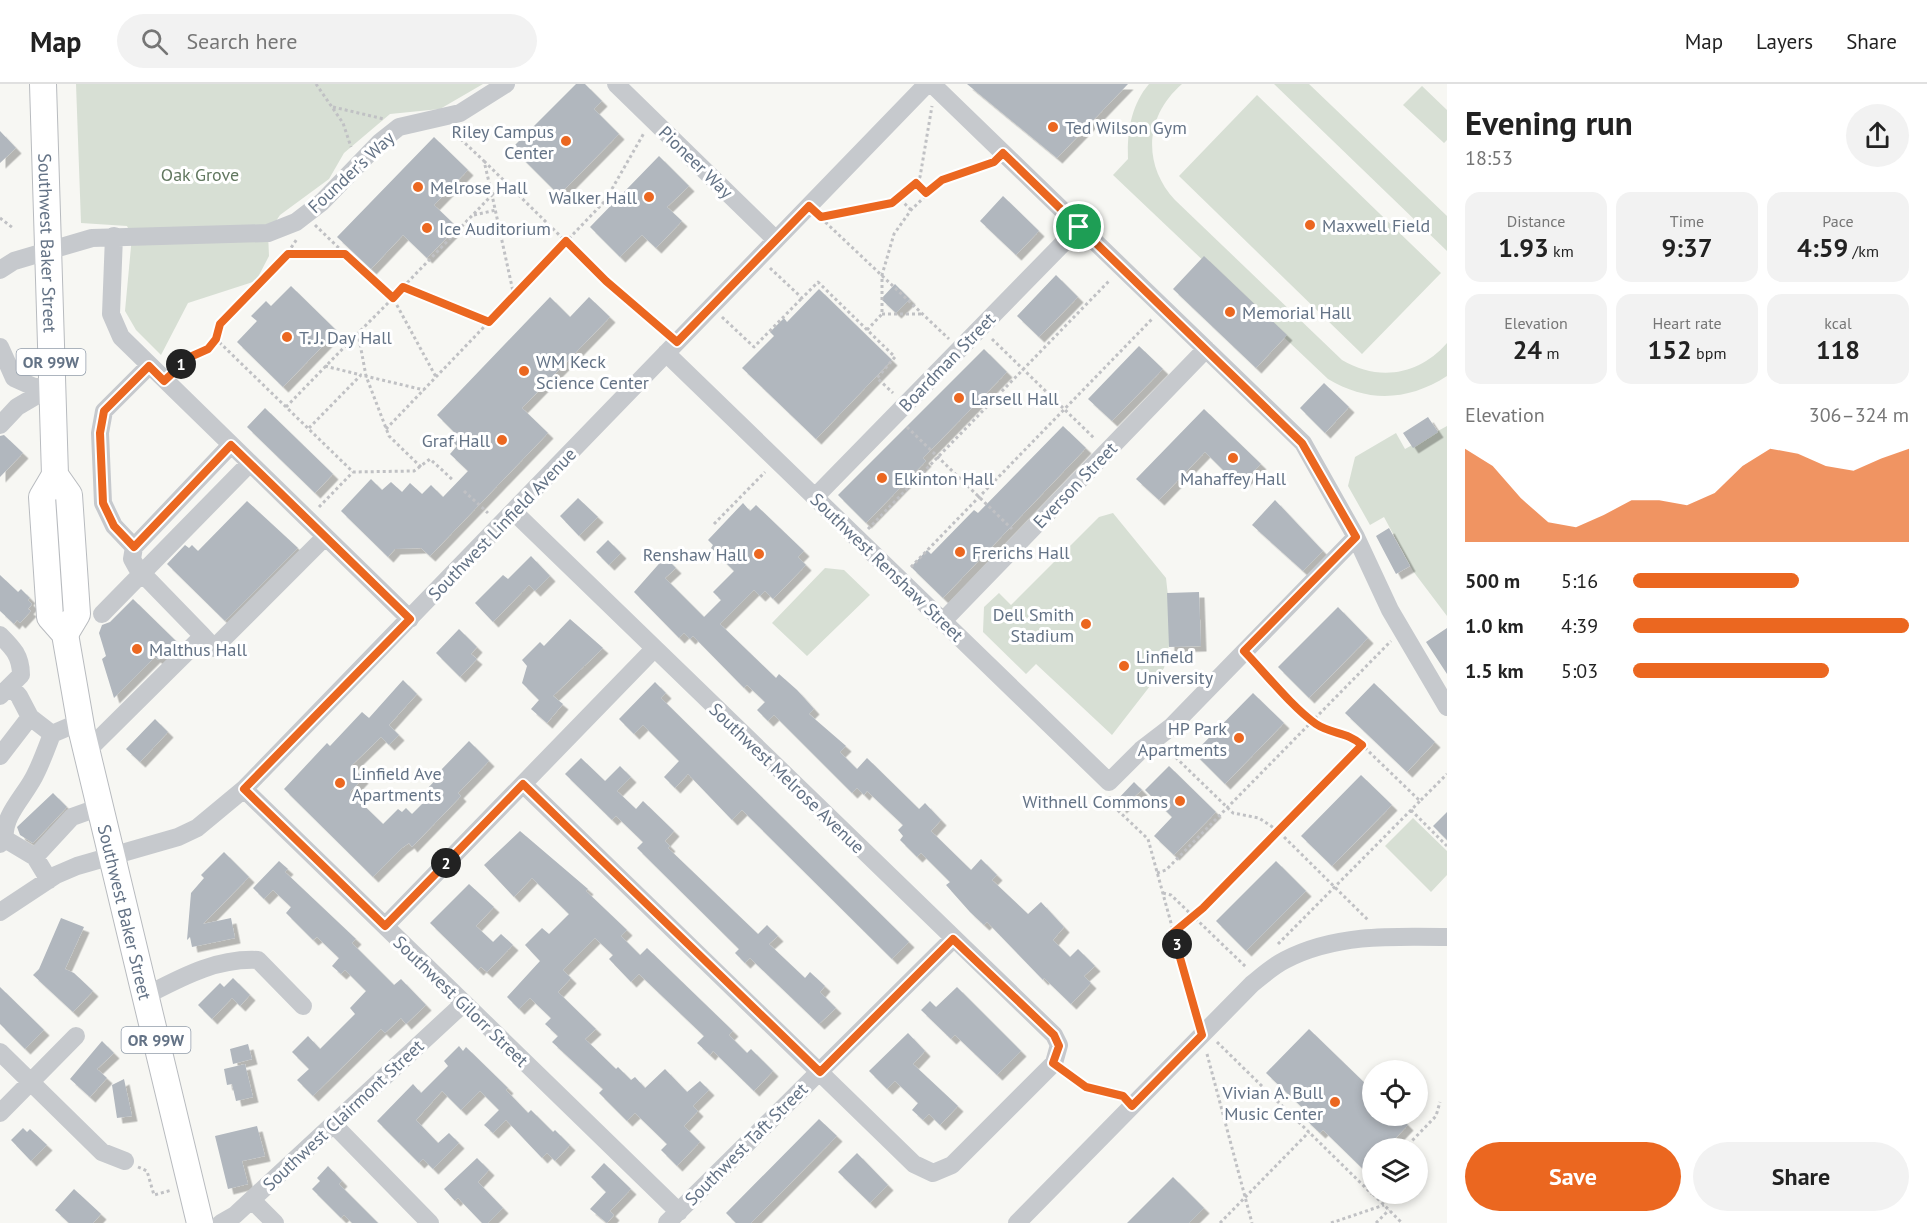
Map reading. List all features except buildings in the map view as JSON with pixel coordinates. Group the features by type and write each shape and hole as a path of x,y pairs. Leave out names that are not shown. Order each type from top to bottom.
{"highway":[{"name":"Southwest Baker Street","path":"43,84 55,475 42,497 50,617 65,634 80,722 200,1223"}],"street":[{"name":"Founder's Way","path":"0,270 14,261 92,238 268,233 296,222 322,202 380,142 399,127 460,113 506,84"},
{"name":"Pioneer Way","path":"616,84 776,240"},
{"name":"Southwest Linfield Avenue","path":"0,912 49,880 77,866 178,837 197,828 244,789 759,257 776,240 815,212 927,84"},
{"path":"937,89 1302,443 1356,537 1404,635 1447,707"},
{"name":"Boardman Street","path":"814,497 1079,227"},
{"path":"114,236 111,314 121,337 410,619"},
{"path":"0,346 14,378 34,387 52,387"},
{"name":"Southwest Renshaw Street","path":"671,348 776,460 1109,782"},
{"name":"Everson Street","path":"943,621 1206,349"},
{"path":"134,547 114,526 103,503 100,433 104,411 149,366"},
{"path":"0,425 17,407 52,387"},
{"path":"231,445 134,547 132,559 143,574 214,648 325,537"},
{"path":"102,614 249,463"},
{"name":"Southwest Melrose Avenue","path":"514,512 1054,1035 1056,1054"},
{"path":"1109,782 1171,727 1356,537"},
{"path":"0,635 15,650 21,661 21,675 5,691 19,696 30,717 52,734"},
{"path":"87,751 203,636"},
{"path":"385,926 654,649"},
{"path":"0,756 30,717"},
{"path":"49,880 35,857 3,842 4,830 36,775 52,734 80,722"},
{"path":"523,784 914,1164 933,1173 952,1165 1056,1054"},
{"name":"Southwest Gilorr Street","path":"244,789 464,1003 677,1218"},
{"path":"35,857 72,817 100,807"},
{"path":"1017,1223 1252,984 1283,961 1313,947 1371,937 1447,937"},
{"name":"Southwest Taft Street","path":"677,1218 953,939"},
{"path":"145,996 210,965 234,959 258,960 303,1006"},
{"name":"Southwest Clairmont Street","path":"221,1223 235,1215 252,1200 464,1003"},
{"path":"0,1113 76,1036"},
{"path":"0,1052 102,1152 125,1161"},
{"path":"333,1124 430,1223"},
{"path":"252,1200 275,1223"}],"path":[{"path":"316,84 343,123 358,164"},
{"path":"815,212 892,203 900,200 920,177 937,89"},
{"path":"333,107 379,116 399,127"},
{"path":"445,118 450,129 566,241 671,348"},
{"path":"387,429 605,201 652,120"},
{"path":"867,330 882,314 882,274 894,234 911,210 942,180 994,162 1003,153"},
{"path":"484,161 514,296"},
{"path":"286,407 505,181"},
{"path":"916,183 926,193"},
{"path":"900,200 911,210"},
{"path":"472,216 496,210"},
{"path":"815,212 960,349"},
{"path":"164,381 190,357 208,349 216,339 220,324 288,254 298,236 304,215 393,298 436,377"},
{"path":"0,218 13,228"},
{"path":"288,254 345,254"},
{"path":"759,257 802,298"},
{"path":"858,539 1122,268"},
{"path":"711,306 754,347 818,282 895,357 877,378 900,410 938,457 1023,539"},
{"path":"403,287 489,322"},
{"path":"899,579 1163,307"},
{"path":"882,314 924,314"},
{"path":"980,328 1108,451"},
{"path":"358,333 366,376 389,436 422,468"},
{"path":"216,339 353,472"},
{"path":"325,366 424,390"},
{"path":"309,429 361,375 366,376"},
{"path":"307,519 353,472 414,471 422,468 430,459 454,481"},
{"path":"714,524 776,460"},
{"path":"464,491 488,513"},
{"path":"1157,873 1166,870 1390,642 1404,635"},
{"path":"1244,651 1312,721 1326,730 1352,736 1420,801"},
{"path":"1156,738 1227,808 1239,816 1259,818 1277,830 1371,923 1371,937"},
{"path":"1173,933 1194,916 1362,745"},
{"path":"1283,961 1277,945 1447,774"},
{"path":"1109,782 1109,802 1148,839 1252,1223"},
{"path":"1411,810 1447,846"},
{"path":"1162,892 1171,895 1247,969 1252,984"},
{"path":"1202,1035 1219,1043 1362,1183"},
{"path":"1056,1054 1086,1087 1123,1096 1132,1106"},
{"path":"1415,1138 1436,1116 1440,1102"},
{"path":"1220,1223 1309,1132"},
{"path":"125,1161 147,1171 154,1195 191,1185"},
{"path":"1331,1223 1384,1205 1402,1223"},
{"path":"1376,1223 1389,1210"}],"green space":[{"name":"Oak Grove","path":"76,84 483,84 440,109 390,114 344,153 329,179 280,215 268,233 269,256 256,281 188,303 161,355 136,330 125,311 132,236 127,226 81,223"},
{"path":"1149,84 1182,84 1161,111 1152,140 1157,171 1164,186 1175,200 1342,360 1370,371 1398,372 1424,362 1447,343 1447,376 1418,390 1388,396 1358,392 1328,379 1113,175 1128,159 1131,119 1138,101"},
{"path":"1274,84 1309,84 1447,216 1447,251"},
{"path":"1422,86 1447,110 1447,140 1444,143 1403,105"},
{"name":"Maxwell Field","path":"1257,95 1441,273 1362,354 1179,176"},
{"path":"1447,426 1447,616 1413,571 1384,517 1370,525 1348,486 1355,457 1396,433 1405,449"},
{"name":"Dell Smith Stadium","path":"1113,513 1166,578 1172,632 1164,668 1112,735 1036,664 1026,674 983,632 984,607 999,593 1011,605 1099,517"},
{"path":"825,568 844,570 870,595 807,656 772,623"},
{"path":"1413,818 1447,851 1447,875 1431,892 1385,846"}],"place":[{"name":"Ted Wilson Gym","path":"1053,127"},
{"name":"Riley Campus Center","path":"566,141"},
{"name":"Melrose Hall","path":"418,187"},
{"name":"Walker Hall","path":"649,197"},
{"name":"Maxwell Field","path":"1310,225"},
{"name":"Ice Auditorium","path":"427,228"},
{"name":"Memorial Hall","path":"1230,312"},
{"name":"T. J. Day Hall","path":"287,337"},
{"name":"WM Keck Science Center","path":"524,371"},
{"name":"Larsell Hall","path":"959,398"},
{"name":"Graf Hall","path":"502,440"},
{"name":"Mahaffey Hall","path":"1233,458"},
{"name":"Elkinton Hall","path":"882,478"},
{"name":"Frerichs Hall","path":"960,552"},
{"name":"Renshaw Hall","path":"759,554"},
{"name":"Dell Smith Stadium","path":"1086,624"},
{"name":"Malthus Hall","path":"137,649"},
{"name":"Linfield University","path":"1124,666"},
{"name":"HP Park Apartments","path":"1239,738"},
{"name":"Linfield Ave Apartments","path":"340,783"},
{"name":"Withnell Commons","path":"1180,801"},
{"name":"Vivian A. Bull Music Center","path":"1335,1102"}],"route":[{"path":"1003,153 1079,227 1302,443 1314,460 1356,537 1244,651 1312,721 1326,730 1352,736 1362,745 1203,908 1173,933 1202,1035 1132,1106 1123,1096 1086,1087 1073,1075 1053,1063 1059,1046 1054,1035 953,939 820,1072 523,784 385,926 244,789 410,619 231,445 134,547 106,514 103,503 100,433 104,411 149,366 164,381 190,357 208,349 216,339 220,324 288,254 345,254 393,298 403,287 489,322 566,241 606,281 677,342 809,206 821,217 892,203 900,200 916,183 926,193 942,180 994,162 1003,153"}]}
